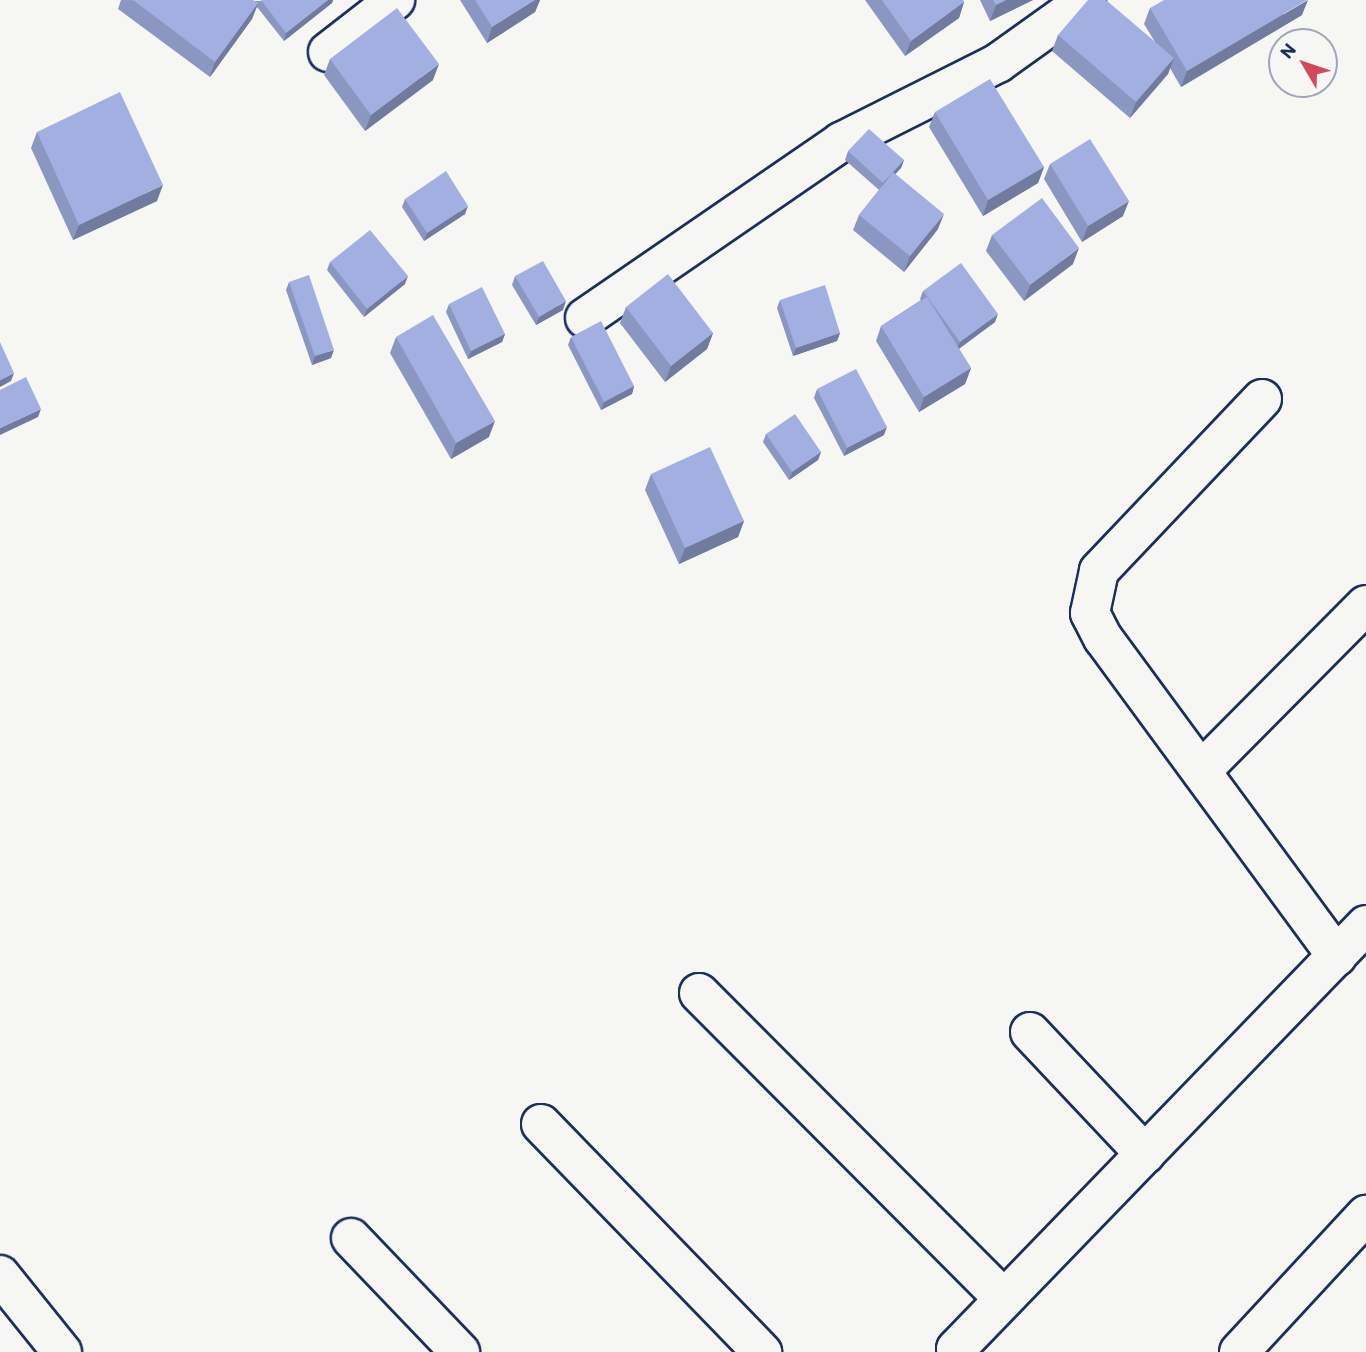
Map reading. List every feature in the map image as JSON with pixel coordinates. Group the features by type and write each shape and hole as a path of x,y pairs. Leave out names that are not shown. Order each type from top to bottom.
{"street":[{"path":"328,52 395,0"},
{"path":"585,318 841,142 998,62 1086,0"},
{"path":"1262,399 1099,570 1090,595 1090,613 1103,638 1337,956"},
{"path":"1201,771 1366,605"},
{"path":"956,1351 1366,925"},
{"path":"699,993 1004,1299"},
{"path":"1030,1032 1145,1154"},
{"path":"541,1124 762,1352"},
{"path":"1239,1352 1366,1215"},
{"path":"351,1238 460,1352"},
{"path":"0,1275 62,1352"}],"building":[{"path":"133,0 253,0 258,3 215,62"},
{"path":"261,0 328,0 286,33"},
{"path":"475,0 535,0 492,27"},
{"path":"882,0 963,0 964,2 911,41"},
{"path":"993,0 1006,0 996,5"},
{"path":"1088,0 1106,0 1174,58 1136,102 1058,35"},
{"path":"1164,0 1307,0 1187,71 1150,8"},
{"path":"397,8 439,64 371,115 330,59"},
{"path":"990,79 1044,167 988,200 935,112"},
{"path":"120,92 163,185 79,225 37,132"},
{"path":"869,129 904,160 883,183 848,151"},
{"path":"1090,139 1129,201 1088,226 1050,164"},
{"path":"446,171 468,206 427,233 405,199"},
{"path":"893,172 944,214 910,256 859,215"},
{"path":"1042,198 1079,248 1030,285 992,235"},
{"path":"370,230 408,276 367,309 330,262"},
{"path":"543,261 566,301 539,317 515,276"},
{"path":"961,263 998,314 960,342 923,291"},
{"path":"668,274 713,333 671,366 626,307"},
{"path":"309,275 334,350 315,356 289,282"},
{"path":"825,285 840,333 796,348 780,300"},
{"path":"482,287 505,334 471,351 449,304"},
{"path":"927,297 971,368 924,397 881,326"},
{"path":"433,315 495,421 456,443 396,337"},
{"path":"601,321 634,386 604,402 571,337"},
{"path":"0,342 14,373 0,380"},
{"path":"856,369 887,427 847,448 817,389"},
{"path":"26,377 41,409 0,428 0,390"},
{"path":"795,414 821,452 792,472 766,434"},
{"path":"710,447 744,521 685,548 651,474"}]}
